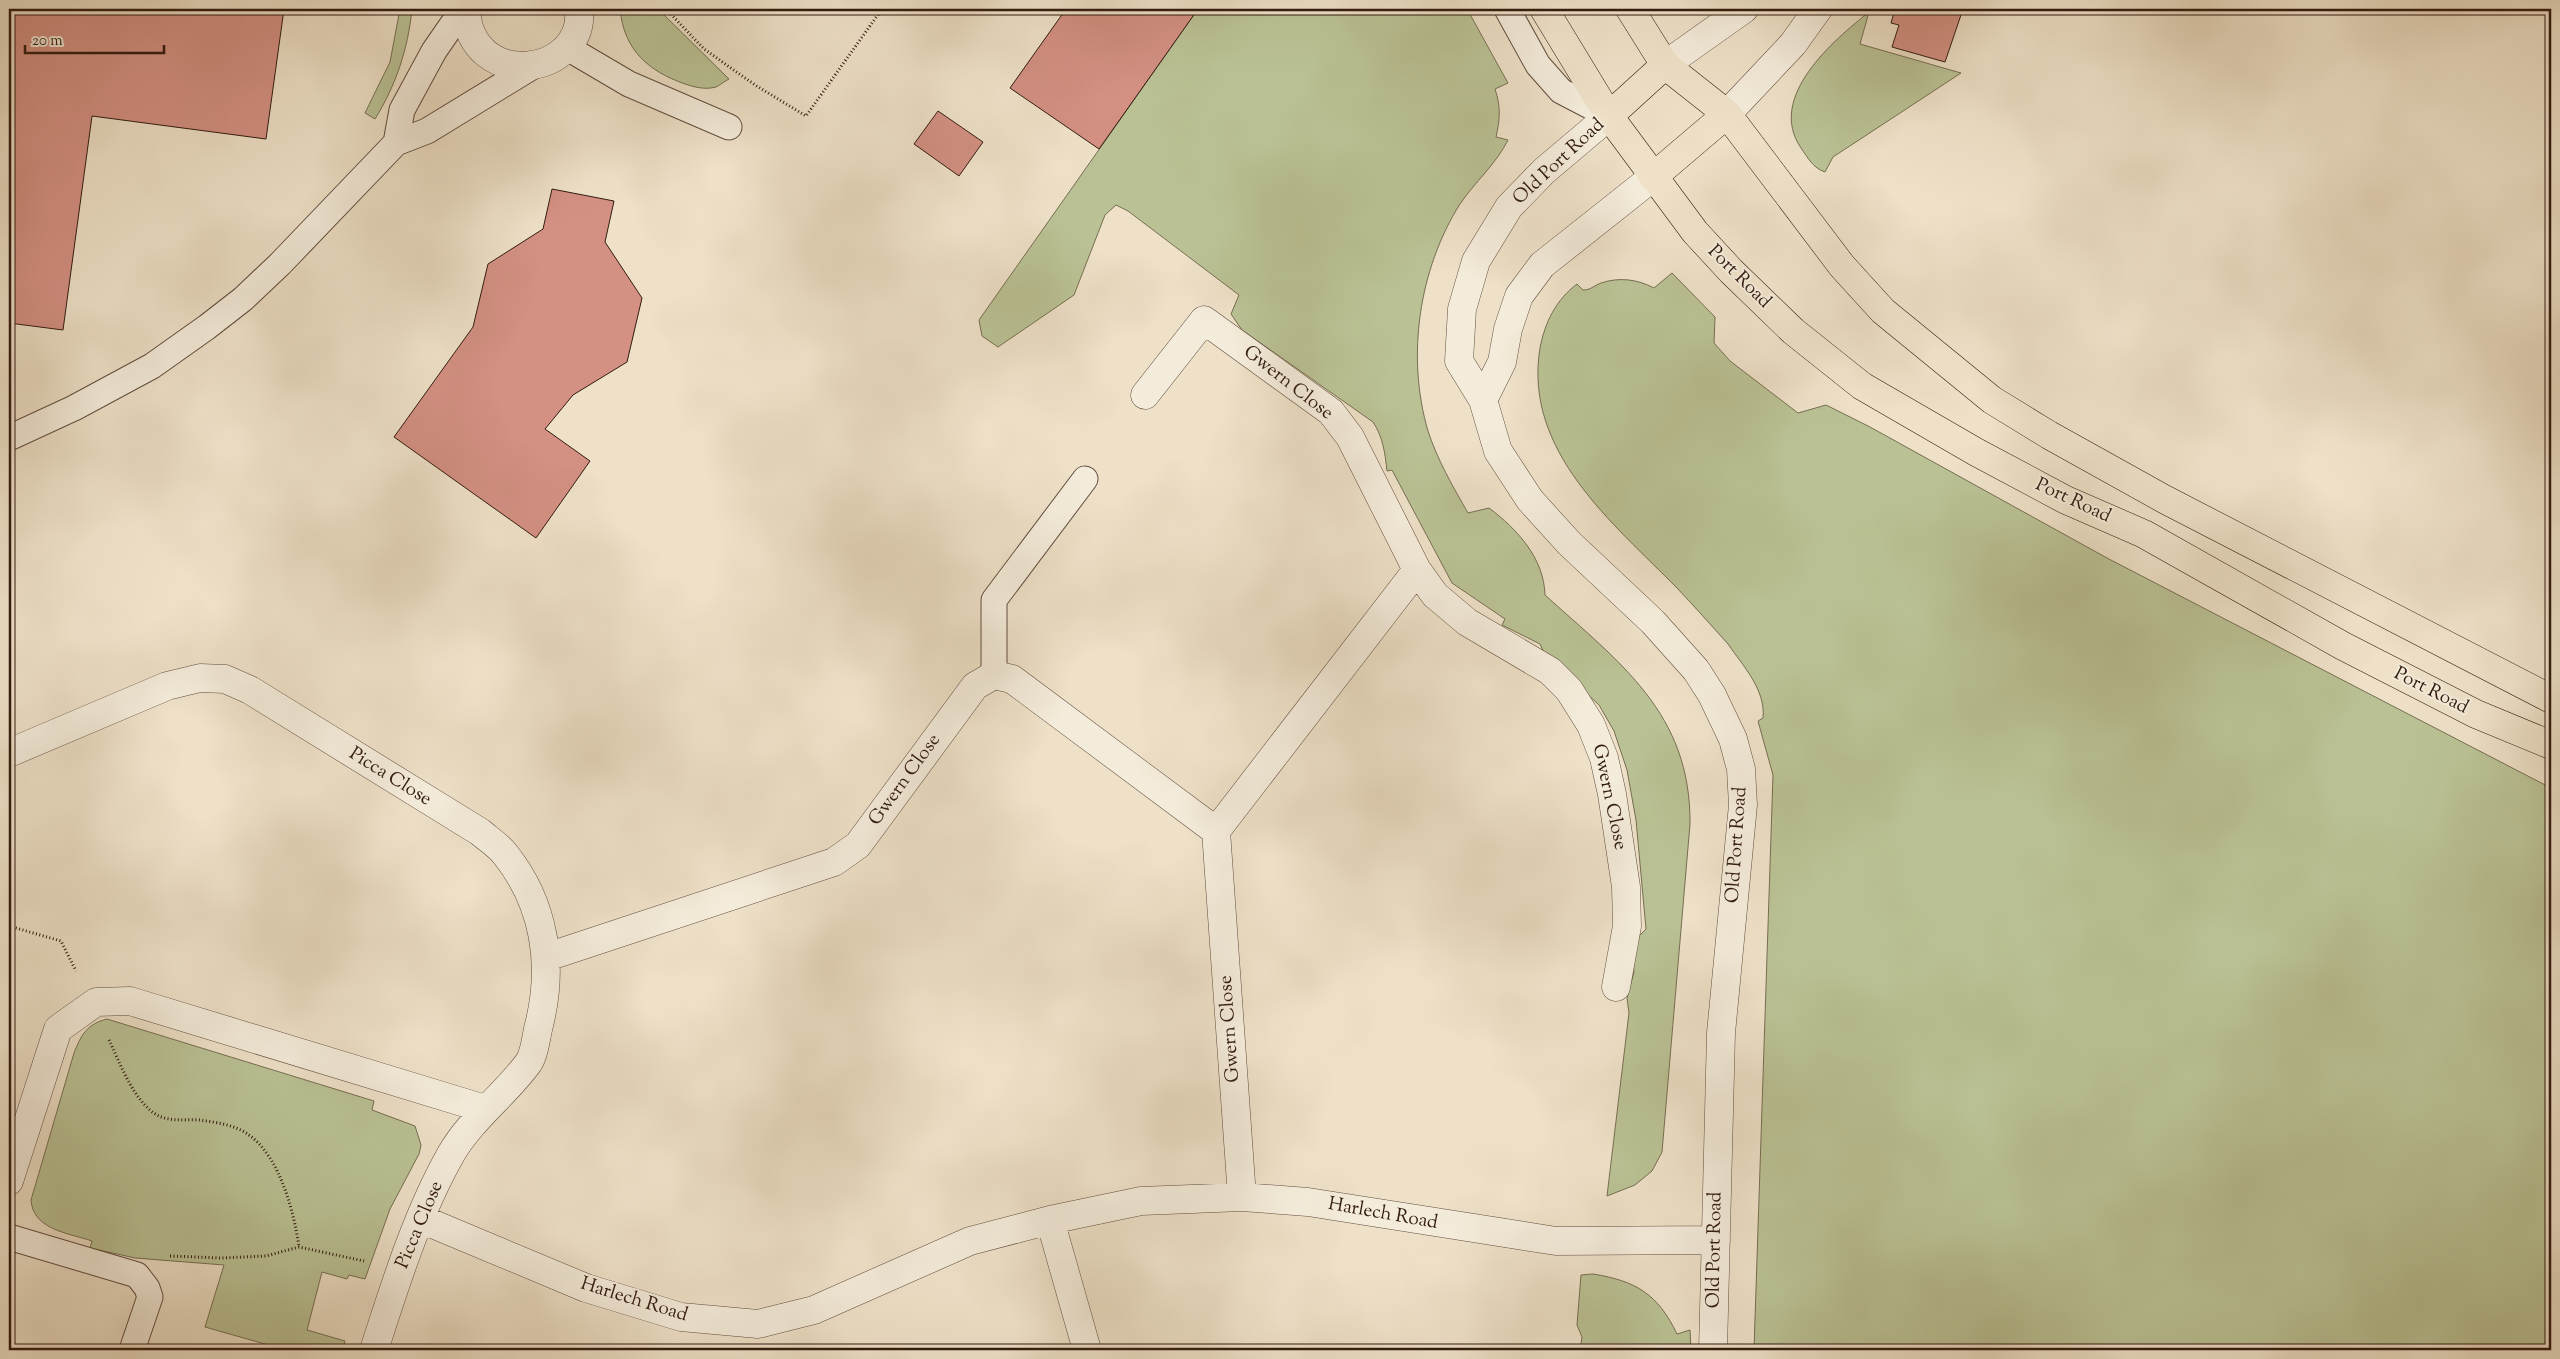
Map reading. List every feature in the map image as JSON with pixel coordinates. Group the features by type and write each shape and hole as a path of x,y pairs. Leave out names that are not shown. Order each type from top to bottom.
{"main road":[{"name":"Port Road","path":"1544,9 1609,116 1695,232 1731,271 1793,331 1862,386 1976,452 2066,500 2144,534 2343,646 2476,714 2551,745"},
{"path":"1630,9 1665,65 1727,114 1842,266 1883,311 1992,400 2049,435 2164,499 2551,699"},
{"path":"1609,116 1665,65"},
{"path":"1653,177 1727,114"}],"street":[{"path":"465,9 467,23 475,41 488,56 515,67 535,65 553,58 566,47 575,31 578,9"},
{"path":"1665,65 1744,9"},
{"path":"1727,114 1793,44 1818,9"},
{"name":"Old Port Road","path":"1609,116 1526,188 1509,207 1476,261 1462,309 1459,361 1483,400 1498,451 1530,500 1569,543 1679,650 1712,695 1733,739 1741,769 1743,805 1722,1033 1713,1350"},
{"path":"1483,400 1502,362 1508,329 1519,296 1542,264 1653,177"},
{"name":"Gwern Close","path":"1145,395 1204,320 1331,412 1350,437 1417,570 1435,595 1468,622 1550,671 1569,690 1592,725 1604,758 1612,794 1626,887 1627,926 1616,987"},
{"path":"994,675 1012,679 1216,831 1417,570"},
{"name":"Gwern Close","path":"547,957 834,862 858,845 975,686 994,675"},
{"name":"Picca Close","path":"9,752 167,686 200,678 225,680 250,690 480,832 504,853 523,880 540,921 547,957 545,1003 530,1060 485,1109 452,1153 421,1218 399,1275 374,1350"},
{"name":"Gwern Close","path":"1216,831 1242,1197"},
{"path":"9,1181 58,1029 96,1002 130,1001 485,1109"},
{"name":"Harlech Road","path":"421,1218 586,1288 662,1312 681,1317 758,1324 814,1310 970,1241 1050,1220 1141,1201 1242,1197 1308,1202 1556,1242 1716,1240"},
{"path":"1050,1220 1087,1350"}],"lane":[{"path":"396,143 402,110 434,51 465,9"},
{"path":"1507,9 1538,65 1561,91 1609,116"},
{"path":"566,47 629,84 729,127"},
{"path":"9,438 74,408 143,370 208,327 243,299 274,270 396,143 428,131 535,65"},
{"path":"994,675 994,600 1085,479"},
{"path":"9,1237 137,1275 147,1288 150,1297 132,1350"}],"path":[{"path":"666,9 704,48 754,85 806,116 882,9"},
{"path":"9,926 61,941 133,1088 151,1111 174,1120 200,1120 236,1128 250,1136 262,1149 290,1200 299,1247"},
{"path":"167,1256 221,1258 266,1256 299,1247 365,1261 399,1275"}],"green space":[{"path":"400,9 412,9 404,52 395,80 375,119 365,113 390,62"},
{"path":"620,9 658,9 729,79 716,87 704,88 685,84 660,73 640,57 633,47 622,23"},
{"path":"1198,9 1467,9 1508,83 1495,89 1499,113 1496,137 1508,140 1498,157 1460,204 1446,229 1426,285 1420,314 1418,373 1421,402 1428,431 1451,483 1468,513 1489,508 1519,535 1540,569 1545,595 1624,668 1646,693 1664,721 1678,751 1687,785 1690,824 1662,1152 1652,1171 1635,1185 1607,1196 1629,1013 1627,998 1634,972 1632,949 1634,941 1646,929 1636,820 1627,770 1614,731 1599,705 1545,655 1540,644 1502,625 1505,619 1452,583 1392,470 1387,471 1381,439 1373,422 1242,330 1231,314 1239,295 1128,211 1116,205 1105,215 1074,295 998,347 982,336 979,320"},
{"path":"1869,12 1860,44 1961,73 1833,157 1825,172 1814,165 1801,148 1792,129 1792,109 1798,90 1809,71 1839,38"},
{"path":"1672,273 1715,317 1714,343 1730,361 1798,413 1826,405 1870,427 2107,558 2551,788 2551,1350 1754,1350 1773,775 1758,721 1763,718 1761,698 1752,679 1728,644 1677,588 1601,511 1578,482 1559,452 1545,420 1538,385 1540,348 1548,321 1557,304 1577,284 1583,290 1586,290 1608,281 1628,280 1654,288"},
{"path":"107,1019 374,1101 372,1110 415,1126 421,1145 419,1154 390,1209 365,1279 349,1275 347,1279 322,1272 307,1330 345,1341 343,1350 286,1350 205,1327 224,1265 135,1258 90,1248 92,1241 54,1229 38,1218 33,1210 31,1200 74,1053 86,1031 94,1024"},
{"path":"1593,1274 1622,1281 1644,1292 1662,1309 1677,1334 1690,1330 1691,1350 1580,1350 1582,1337 1577,1325 1581,1275"}],"building":[{"path":"9,9 40,9 76,14 77,9 284,9 266,139 92,116 63,330 9,323"},
{"path":"1066,9 1198,9 1099,149 1010,88"},
{"path":"1895,9 1963,9 1945,62 1892,47 1899,25 1891,23"},
{"path":"938,111 983,142 959,176 914,144"},
{"path":"552,189 614,201 605,242 642,298 627,362 573,395 545,429 590,461 536,538 394,437 473,327 488,264 543,229"}]}
